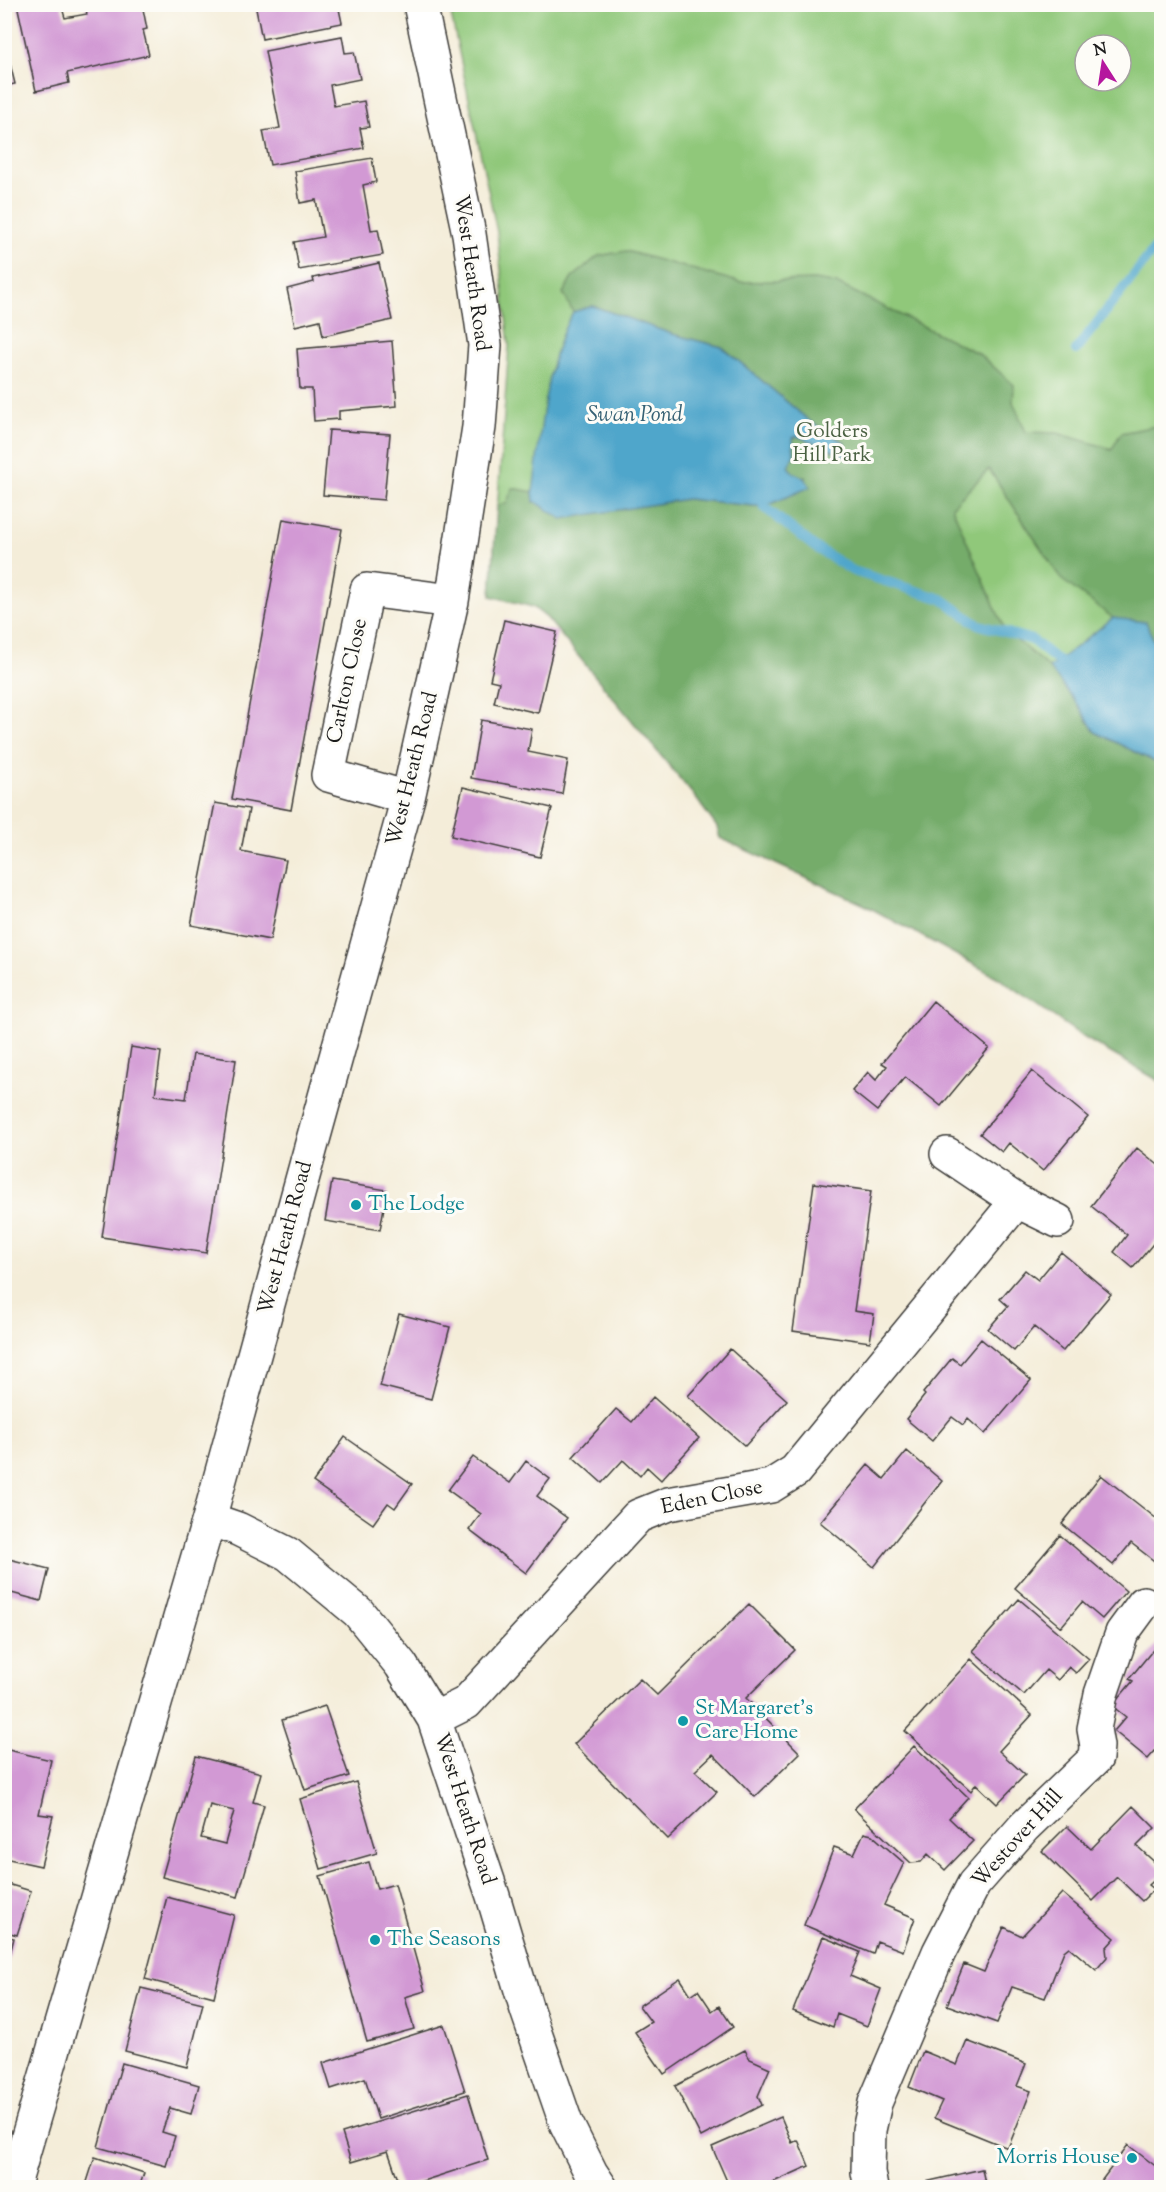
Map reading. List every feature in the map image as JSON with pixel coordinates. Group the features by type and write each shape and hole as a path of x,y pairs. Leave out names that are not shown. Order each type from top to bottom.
{"street":[{"name":"West Heath Road","path":"13,2187 208,1519 408,798 452,601 479,427 485,345 469,234 420,4"},
{"name":"Carlton Close","path":"408,798 328,775 367,590 452,601"},
{"path":"947,1154 1017,1202 1058,1221"},
{"name":"Eden Close","path":"434,1719 466,1703 638,1516 668,1504 771,1486 795,1471 1017,1202"},
{"name":"West Heath Road","path":"208,1519 238,1529 288,1554 358,1612 401,1665 434,1719 494,1896 527,2010 566,2123 591,2173 601,2187"},
{"name":"Westover Hill","path":"871,2187 868,2172 869,2130 875,2103 939,1952 974,1884 1024,1827 1096,1758 1098,1746 1094,1729 1101,1694 1122,1633 1144,1603"}],"green space":[{"name":"Golders Hill Park","path":"449,5 1161,5 1161,1082 1085,1038 997,977 865,905 720,838 717,827 696,798 547,618 533,607 491,596 509,345 497,232"},
{"path":"626,251 739,282 815,280 838,284 979,354 1014,385 1013,402 1026,432 1057,433 1112,449 1121,433 1161,425 1161,658 1145,622 1079,706 1095,732 1161,765 1161,1082 1085,1038 997,977 865,905 720,838 717,827 696,798 547,618 533,607 491,596 497,505 506,504 513,488 533,492 534,502 636,506 687,499 764,507 806,478 791,472 788,466 794,455 793,438 797,436 846,456 845,442 812,423 722,347 672,334 593,306 573,312 563,293 572,278 598,256","holes":["989,469 1061,579 1113,618 1049,668 1005,630 952,507"]}],"water":[{"name":"Swan Pond","path":"593,306 672,334 722,347 812,423 845,443 846,456 797,436 793,438 794,455 788,466 810,487 764,507 687,499 562,519 534,502 533,492 545,399 563,331 573,312"},
{"path":"1113,618 1146,622 1161,658 1161,765 1095,732 1079,706 1049,668"}],"building":[{"path":"17,4 61,4 65,18 87,14 85,4 142,4 147,29 143,30 149,55 67,73 69,83 36,91"},
{"path":"255,4 338,4 342,23 262,39"},
{"path":"342,36 345,53 354,52 360,79 330,85 334,106 364,101 369,127 360,128 364,148 270,165 263,131 280,128 265,51"},
{"path":"4,39 15,84 4,86"},
{"path":"372,158 376,182 363,185 371,230 378,229 383,255 299,270 294,242 323,237 316,200 300,203 295,171"},
{"path":"379,263 392,320 323,336 320,320 295,326 287,289 314,282 313,278"},
{"path":"392,341 397,406 339,411 339,419 314,421 312,389 300,389 297,349"},
{"path":"329,430 390,434 384,500 323,495"},
{"path":"283,519 342,529 291,810 232,799"},
{"path":"504,620 557,632 538,713 494,703 499,682 490,680"},
{"path":"481,720 532,729 528,752 568,760 562,794 471,778"},
{"path":"463,787 552,808 540,857 451,836"},
{"path":"215,803 249,809 241,851 286,860 270,940 191,925"},
{"path":"933,1001 989,1048 941,1106 905,1077 877,1111 852,1091 868,1072 876,1080 887,1066 882,1063"},
{"path":"131,1047 161,1052 155,1095 186,1099 193,1054 236,1060 206,1253 102,1237"},
{"path":"1032,1071 1088,1117 1043,1171 1009,1143 1002,1152 980,1134"},
{"path":"1137,1148 1162,1168 1162,1233 1133,1268 1114,1252 1127,1235 1091,1206"},
{"name":"The Lodge","path":"332,1181 387,1190 380,1230 325,1221"},
{"path":"814,1183 871,1191 854,1311 874,1314 870,1342 793,1331"},
{"path":"1061,1252 1111,1294 1063,1351 1034,1327 1014,1351 988,1329 1008,1306 1000,1299 1025,1270 1038,1280"},
{"path":"399,1314 450,1327 431,1399 380,1386"},
{"path":"981,1339 1031,1380 985,1434 968,1419 963,1425 952,1417 932,1441 906,1419 925,1395 923,1393 952,1358 960,1364"},
{"path":"730,1349 787,1400 745,1446 688,1396"},
{"path":"653,1397 699,1438 661,1480 647,1467 640,1476 623,1460 602,1483 573,1457 616,1409 632,1422"},
{"path":"345,1437 412,1484 395,1508 388,1503 373,1524 313,1482"},
{"path":"907,1451 942,1481 874,1567 820,1522 868,1465 884,1479"},
{"path":"473,1457 510,1483 526,1461 550,1479 537,1496 567,1518 526,1573 469,1530 481,1514 448,1490"},
{"path":"1101,1475 1162,1523 1162,1567 1131,1543 1113,1565 1062,1524"},
{"path":"1060,1535 1126,1591 1102,1619 1082,1602 1061,1627 1015,1588"},
{"path":"5,1558 49,1569 41,1601 4,1591"},
{"path":"1019,1599 1089,1659 1076,1673 1069,1667 1058,1680 1046,1670 1024,1695 973,1651"},
{"name":"St Margaret's Care Home","path":"749,1604 795,1650 746,1698 800,1753 755,1797 713,1754 695,1771 717,1792 668,1839 574,1744 640,1679 657,1695"},
{"path":"1157,1645 1162,1648 1162,1743 1148,1759 1114,1731 1126,1717 1112,1706 1133,1681 1129,1679"},
{"path":"971,1659 1032,1715 999,1751 1025,1775 997,1804 976,1784 971,1791 905,1731"},
{"path":"325,1706 349,1776 305,1790 282,1720"},
{"path":"914,1746 968,1797 949,1818 973,1841 945,1870 928,1854 921,1862 911,1863 854,1809"},
{"path":"4,1749 51,1760 39,1814 53,1816 41,1866 4,1858"},
{"path":"196,1756 261,1773 253,1802 264,1805 238,1897 162,1877","holes":["210,1805 234,1811 225,1844 201,1838"]},
{"path":"356,1782 377,1853 321,1869 300,1799"},
{"path":"1133,1806 1155,1828 1137,1846 1162,1869 1162,1873 1149,1885 1154,1889 1142,1901 1117,1877 1093,1901 1042,1851 1067,1826 1091,1849"},
{"path":"864,1833 872,1835 904,1863 884,1905 915,1918 903,1951 877,1941 873,1954 804,1925 834,1847 854,1854"},
{"name":"The Seasons","path":"369,1862 377,1889 395,1884 425,1991 405,1997 414,2029 367,2042 320,1876"},
{"path":"4,1883 31,1891 17,1935 4,1931"},
{"path":"1062,1893 1115,1938 1106,1948 1107,1957 1096,1970 1069,1947 1064,1951 1045,1998 1012,1987 997,2023 947,2005 964,1964 984,1972 1004,1927 1022,1936"},
{"path":"167,1897 234,1915 214,1997 145,1979"},
{"path":"4,1936 14,1938 5,1974 4,1974"},
{"path":"823,1937 860,1952 850,1976 881,1989 867,2026 837,2014 833,2027 793,2011"},
{"path":"680,1978 691,1995 698,1990 712,2011 719,2006 733,2027 664,2074 635,2032 651,2022 639,2006"},
{"path":"141,1988 203,2003 187,2067 125,2051"},
{"path":"444,2025 465,2091 378,2119 365,2078 331,2089 323,2063"},
{"path":"967,2041 1026,2064 1017,2086 1031,2091 1008,2148 934,2118 942,2101 909,2087 923,2051 957,2065"},
{"path":"745,2050 750,2059 770,2068 758,2096 762,2105 701,2137 675,2086"},
{"path":"122,2063 199,2085 191,2114 170,2108 162,2132 175,2136 166,2166 98,2147"},
{"path":"468,2094 488,2160 401,2188 388,2151 351,2162 342,2133"},
{"path":"781,2117 792,2143 798,2140 809,2166 760,2188 730,2188 712,2147"},
{"name":"Morris House","path":"1128,2145 1162,2171 1162,2188 1096,2188"},
{"path":"95,2157 144,2173 139,2188 85,2188"},
{"path":"982,2169 986,2188 903,2188 903,2187"}],"waterway":[{"path":"1076,350 1162,239"},
{"path":"764,507 815,547 853,571 942,599 977,624 1032,640 1058,661"}],"place":[{"name":"The Lodge","path":"356,1205"},
{"name":"St Margaret's Care Home","path":"683,1721"},
{"name":"The Seasons","path":"375,1940"},
{"name":"Morris House","path":"1132,2158"}]}
